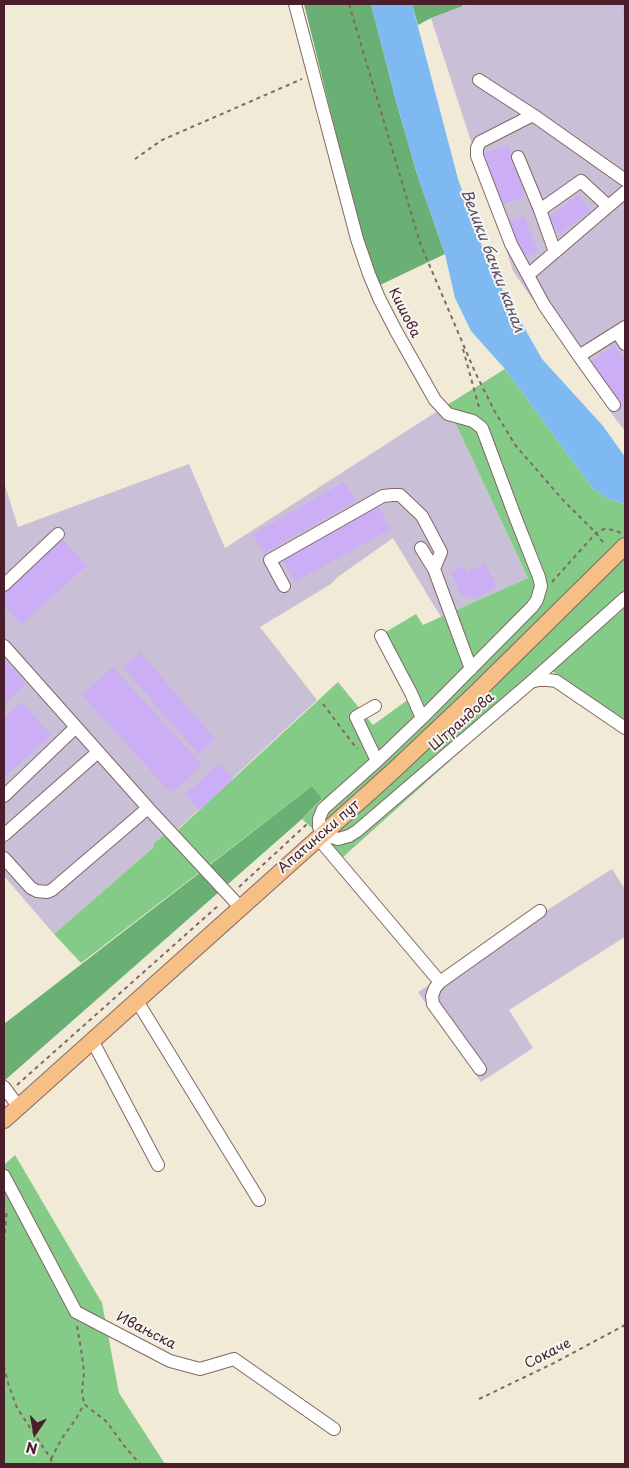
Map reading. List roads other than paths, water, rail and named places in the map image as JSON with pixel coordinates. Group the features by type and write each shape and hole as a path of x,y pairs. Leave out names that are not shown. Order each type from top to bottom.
{"main road":[{"name":"Апатински пут","path":"4,1120 137,1001 234,902 345,815 479,690 625,546"}],"street":[{"name":"Кишова","path":"295,4 358,239 379,298 435,400 448,414 473,420 482,428 540,577 541,586 537,600 532,607 471,669"},
{"path":"479,80 533,115 625,180"},
{"path":"533,115 484,139 477,148 478,156 511,244 544,305 614,405"},
{"path":"518,157 555,252"},
{"path":"540,210 581,181 608,206"},
{"path":"528,275 625,192"},
{"path":"579,356 621,329 625,344"},
{"path":"284,586 270,560 383,496 393,494 400,495 422,516 441,552 434,569"},
{"path":"4,585 58,534"},
{"path":"421,548 434,569 471,669 374,764 323,808 319,819 319,826 320,836 440,982"},
{"name":"Штрандова","path":"320,836 341,838 357,832 625,598"},
{"path":"381,636 422,718"},
{"path":"4,646 234,902"},
{"path":"531,682 538,680 556,681 625,728"},
{"path":"374,764 356,717 375,706"},
{"path":"4,796 76,726"},
{"path":"4,835 98,752"},
{"path":"4,858 31,888 47,892 148,808"},
{"path":"480,1069 433,1004 432,996 435,988 440,982 540,911"},
{"path":"137,1001 259,1200"},
{"path":"92,1040 158,1164"},
{"path":"6,1090 18,1106"},
{"name":"Ивањска","path":"4,1176 76,1312 170,1362 200,1369 234,1358 334,1430"}],"water":[{"path":"371,4 412,4 458,179 488,264 542,359 603,426 625,457 625,504 609,499 593,489 505,369 471,331 455,298 445,254 417,174"}],"water label":[{"name":"Велики бачки канал","path":"492,261"}]}
